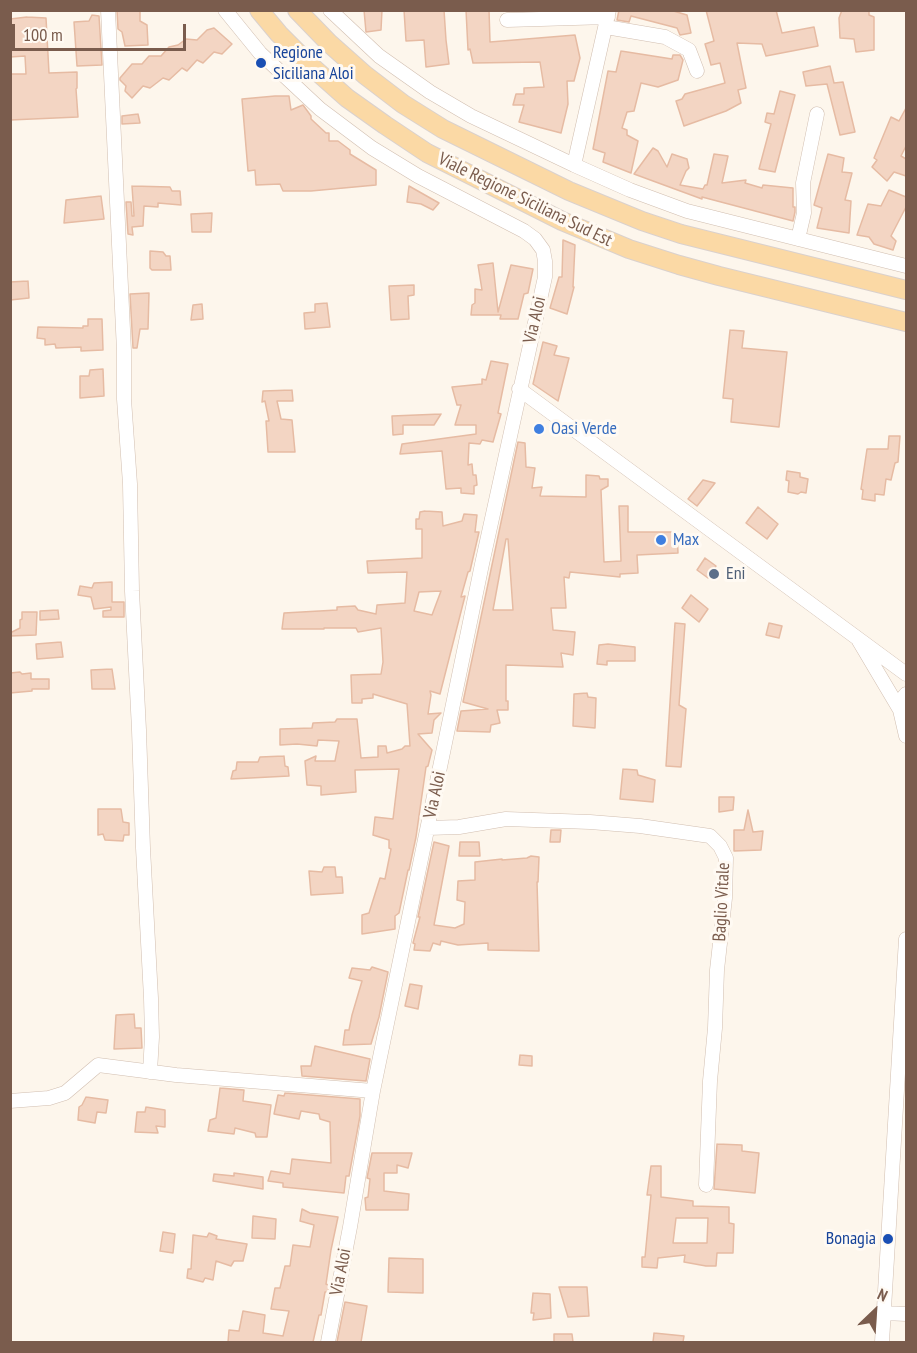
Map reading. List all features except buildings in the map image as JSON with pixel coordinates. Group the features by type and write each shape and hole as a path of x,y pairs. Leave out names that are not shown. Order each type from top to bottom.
{"main road":[{"name":"Viale Regione Siciliana Sud Est","path":"259,10 311,66 347,98 385,125 427,153 562,221 629,249 679,265 906,322"},
{"name":"Viale Regione Siciliana Sud Est","path":"297,10 365,75 404,104 443,129 569,192 681,234 906,290"}],"street":[{"path":"108,10 124,351 124,399 130,484 142,848 151,998 150,1072"},
{"name":"Viale Regione Siciliana Sud Est","path":"225,10 260,52 329,116 372,148 418,176 525,231 543,250"},
{"path":"330,10 379,56 430,92 471,116 630,190 687,211 798,239 905,262"},
{"path":"574,165 608,18"},
{"path":"507,20 608,18 665,37 689,50 697,70"},
{"path":"798,239 804,213 802,183 817,114"},
{"name":"Via Aloi","path":"328,1342 373,1091 479,575 545,277 543,250"},
{"path":"519,389 906,674"},
{"path":"858,640 900,710 906,736"},
{"path":"900,710 901,700 906,694"},
{"name":"Baglio Vitale","path":"428,828 459,827 506,819 590,822 640,826 710,836 720,846 726,858 725,898 717,970 706,1185"},
{"path":"882,1342 900,1153 906,939"},
{"path":"10,1101 49,1098 65,1092 98,1065 263,1083 373,1091"},
{"path":"884,1313 906,1314"}],"place":[{"name":"Regione Siciliana Aloi","path":"261,63"},
{"name":"Oasi Verde","path":"539,429"},
{"name":"Max","path":"661,540"},
{"name":"Eni","path":"714,574"},
{"name":"Bonagia","path":"888,1239"}]}
